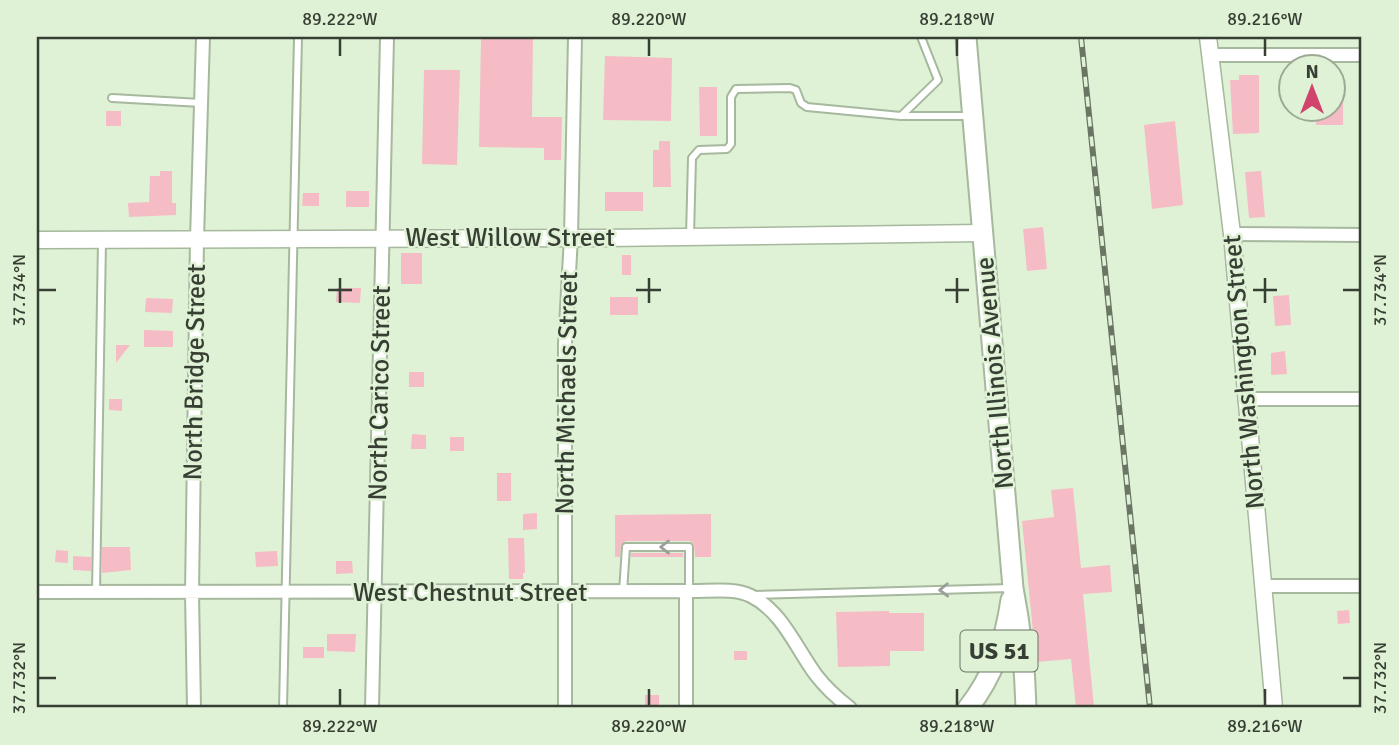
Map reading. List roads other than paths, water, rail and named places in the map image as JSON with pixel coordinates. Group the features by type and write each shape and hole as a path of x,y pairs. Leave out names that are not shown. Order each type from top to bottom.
{"main road":[{"name":"North Illinois Avenue","path":"965,37 1013,588 1026,666 1026,708"},
{"name":"US 51","path":"968,708 992,670 1005,638 1013,588"}],"street":[{"name":"North Bridge Street","path":"194,708 192,593 203,37"},
{"name":"North Carico Street","path":"372,708 387,37"},
{"name":"North Michaels Street","path":"565,708 565,344 571,237 575,37"},
{"name":"North Washington Street","path":"1208,37 1232,234 1274,708"},
{"path":"1211,55 1362,55"},
{"name":"West Willow Street","path":"37,240 982,233"},
{"path":"1232,234 1362,235"},
{"path":"1245,399 1362,399"},
{"path":"1262,586 1362,586"},
{"path":"686,708 688,591"},
{"name":"West Chestnut Street","path":"37,592 688,591 749,595"},
{"path":"749,595 762,603 779,620 823,684 850,708"}],"lane":[{"path":"283,708 298,37"},
{"path":"901,116 938,80 921,37"},
{"path":"690,237 692,158 699,150 727,149 730,144 731,97 736,89 790,88 796,90 801,103 807,107 901,116 973,116"},
{"path":"112,98 202,103"},
{"path":"96,592 102,240"},
{"path":"623,592 626,547 689,547 688,591"},
{"path":"749,595 1013,588"}],"railway":[{"path":"1081,37 1150,708"}]}
